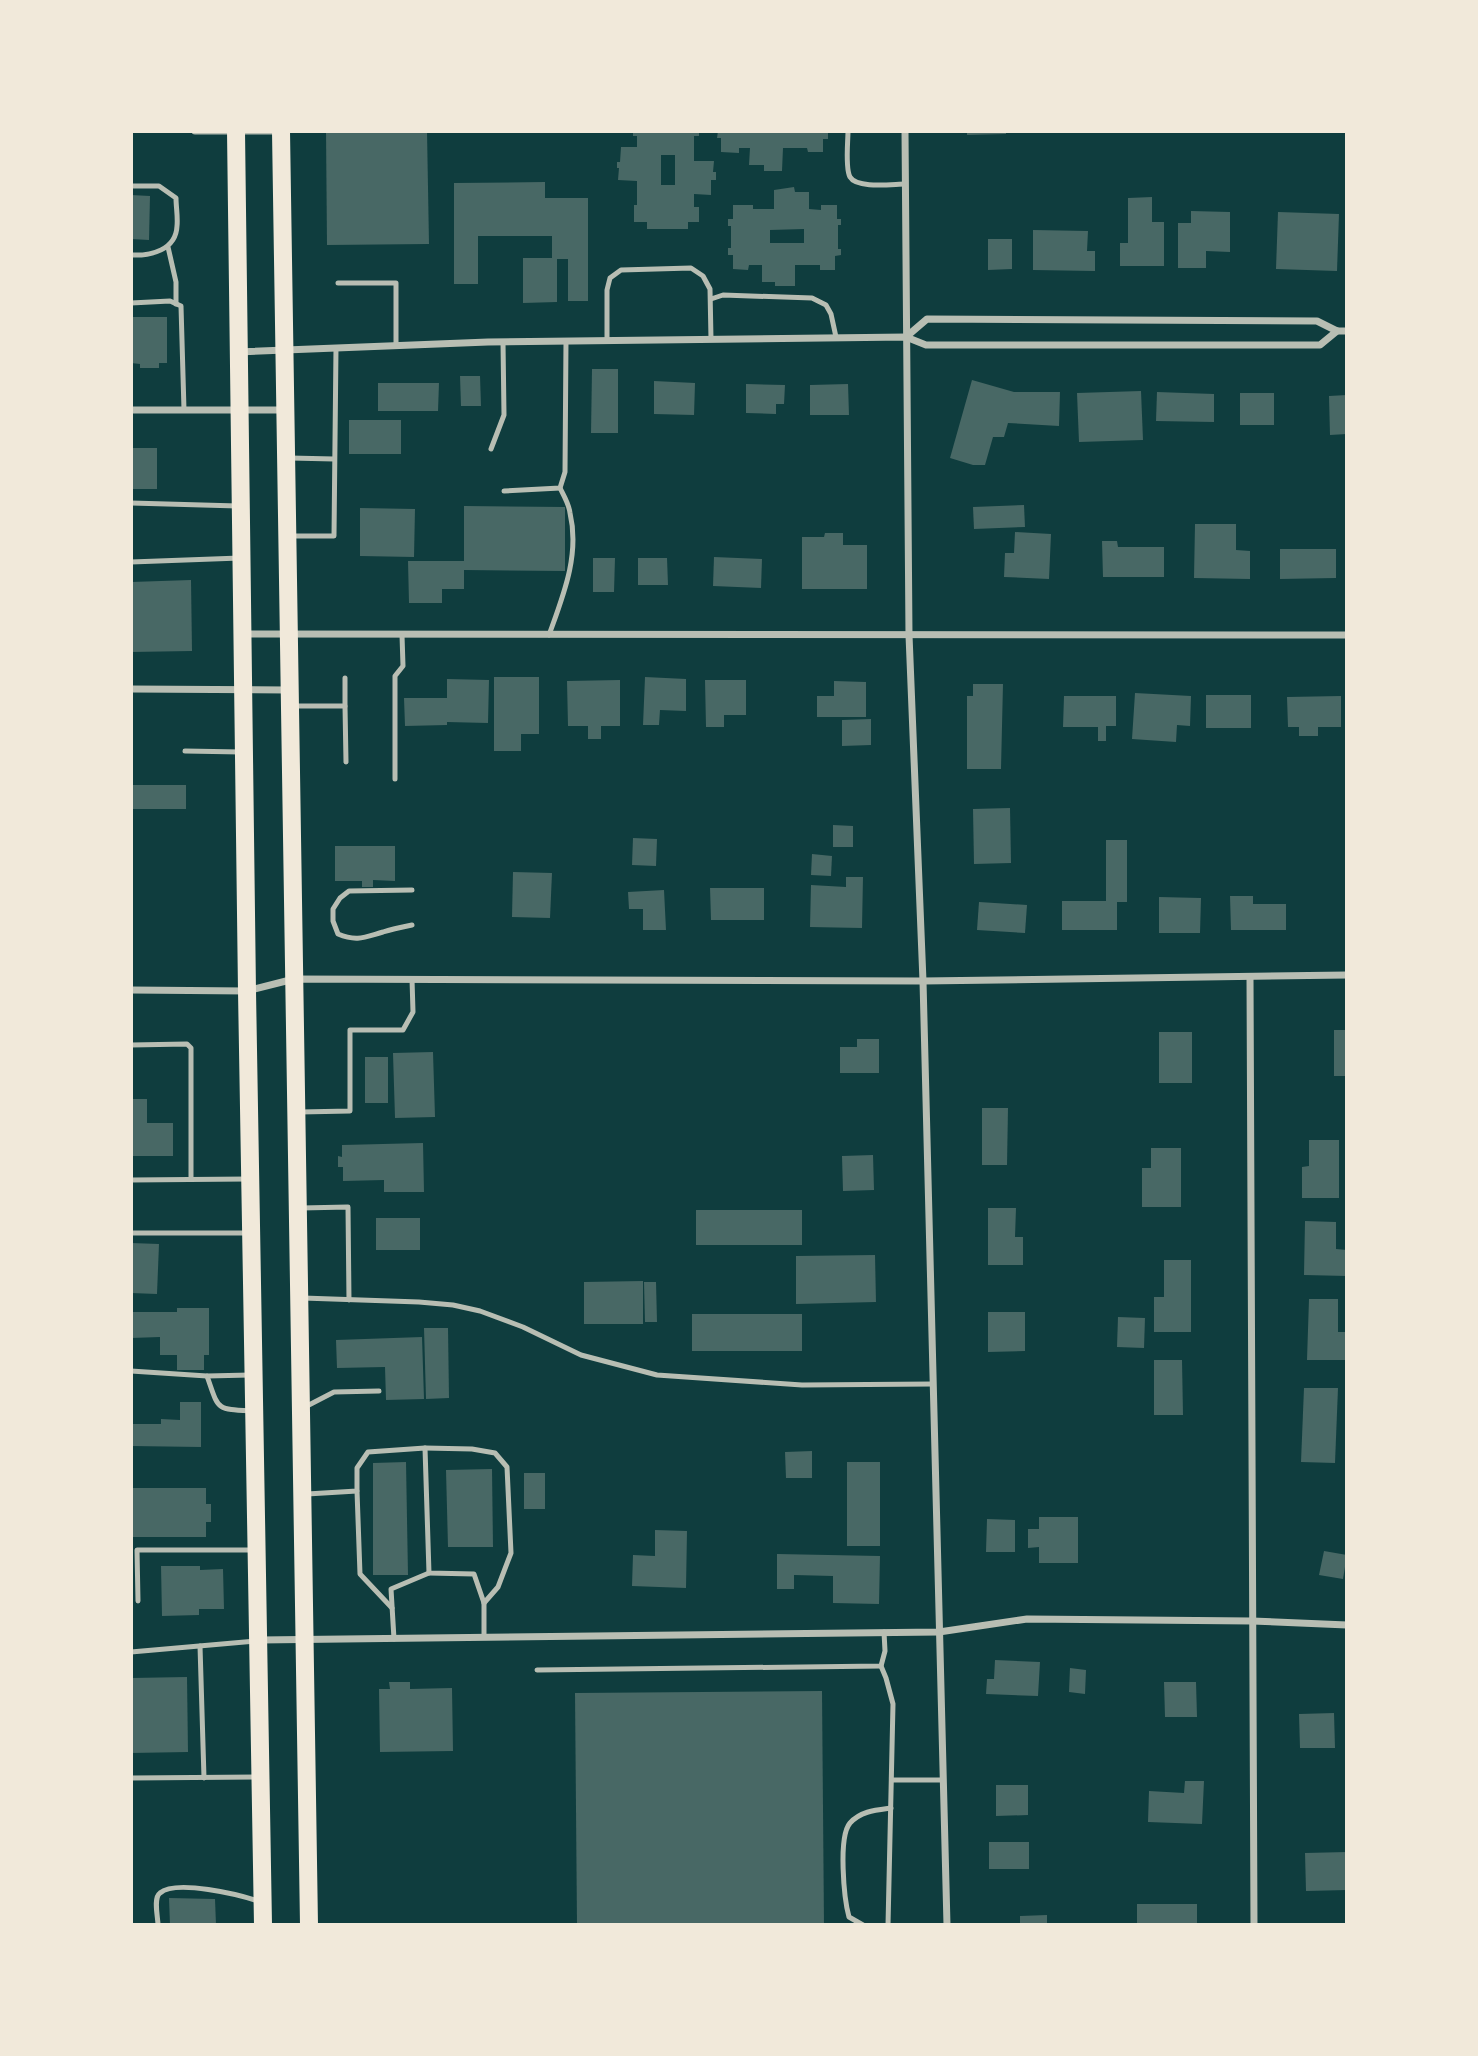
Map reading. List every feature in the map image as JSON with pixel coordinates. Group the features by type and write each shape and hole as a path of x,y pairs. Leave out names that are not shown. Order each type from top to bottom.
{"main road":[{"path":"281,131 309,1925"},
{"path":"236,132 263,1924"}],"street":[{"path":"195,131 281,131"},
{"path":"905,131 909,635 923,981 947,1925"},
{"path":"906,337 927,319 1318,321 1337,331 1347,331"},
{"path":"238,352 503,342 836,337 906,337 926,345 1320,345 1337,331"},
{"path":"131,410 286,410"},
{"path":"243,634 1347,635"},
{"path":"131,689 244,691 290,698"},
{"path":"131,989 247,991 295,979 923,981 1347,975"},
{"path":"1250,977 1254,1925"},
{"path":"259,1640 939,1632 1027,1619 1252,1621 1347,1625"}],"lane":[{"path":"848,131 849,175 853,181 862,184 905,184"},
{"path":"131,186 159,186 176,198 178,229 168,247 147,256 131,255"},
{"path":"168,247 176,282 176,304"},
{"path":"607,341 607,290 610,278 621,270 691,268 704,276 710,289 711,339"},
{"path":"338,283 396,283 396,346"},
{"path":"710,299 723,295 812,298 826,305 836,337"},
{"path":"131,303 170,301 181,306 184,410"},
{"path":"549,635 569,581 573,541 570,512 560,488 565,472 566,341"},
{"path":"491,449 504,415 503,342"},
{"path":"288,536 334,536 336,348"},
{"path":"287,458 334,458"},
{"path":"504,491 560,488"},
{"path":"131,503 241,506"},
{"path":"131,562 242,558"},
{"path":"395,779 394,676 403,666 402,635"},
{"path":"345,678 346,762"},
{"path":"290,698 345,706"},
{"path":"185,751 244,752"},
{"path":"412,890 349,891 333,909 333,921 338,934 349,939 364,939 385,931 412,926"},
{"path":"296,1112 350,1111 350,1030 403,1030 413,1012 412,979"},
{"path":"131,1045 187,1044 191,1048 191,1180"},
{"path":"131,1180 251,1179"},
{"path":"298,1208 348,1207 349,1300"},
{"path":"131,1233 252,1233"},
{"path":"300,1298 453,1305 480,1311 523,1327 581,1355 657,1375 802,1385 933,1384"},
{"path":"131,1371 207,1376 254,1375"},
{"path":"207,1376 221,1408 255,1411"},
{"path":"302,1408 334,1392 379,1391"},
{"path":"425,1448 429,1573"},
{"path":"392,1608 360,1574 357,1468 368,1452 425,1448 472,1449 495,1453 507,1466 511,1553 498,1587 484,1603"},
{"path":"304,1494 357,1491"},
{"path":"138,1601 137,1550 257,1550"},
{"path":"394,1639 391,1589 429,1573 474,1574 484,1603 484,1637"},
{"path":"884,1632 886,1651 881,1666 893,1704 888,1925"},
{"path":"131,1652 259,1640"},
{"path":"200,1646 204,1778"},
{"path":"537,1670 881,1666"},
{"path":"131,1778 261,1777"},
{"path":"892,1780 943,1780"},
{"path":"863,1925 849,1917 845,1905 843,1868 848,1825 862,1813 891,1808"},
{"path":"158,1925 157,1898 161,1892 170,1889 195,1888 227,1892 263,1902"},
{"path":"258,1925 263,1924"}],"building":[{"path":"326,131 427,131 429,244 327,245"},
{"path":"633,131 699,131 699,136 694,136 694,161 714,161 713,172 716,172 716,180 711,180 711,195 694,194 694,207 699,207 699,222 688,222 688,229 647,229 647,222 634,222 637,181 618,180 617,168 621,147 637,147 637,136 633,136","holes":["661,155 675,155 675,185 661,185"]},
{"path":"718,131 826,131 828,139 823,139 823,152 808,152 807,148 783,148 782,171 764,171 764,165 749,165 750,148 739,148 739,153 721,152"},
{"path":"967,131 1006,131 1006,134 967,135"},
{"path":"545,182 545,198 588,198 588,301 568,301 568,259 557,259 557,302 523,303 523,258 552,258 552,236 478,236 478,284 454,284 454,183"},
{"path":"794,187 795,192 809,192 809,209 821,210 821,205 837,205 837,219 841,219 841,225 838,225 838,249 841,249 841,255 835,256 835,270 820,270 820,265 795,265 795,286 775,286 775,282 762,282 762,265 749,265 748,270 733,269 733,255 728,255 728,248 731,248 731,226 728,226 728,219 733,219 733,205 774,209 774,190","holes":["804,229 804,243 770,243 770,230"]},
{"path":"131,195 150,196 149,240 131,239"},
{"path":"1152,197 1152,222 1164,222 1164,266 1120,266 1120,243 1128,243 1128,198"},
{"path":"1191,211 1230,212 1230,252 1206,251 1206,268 1178,268 1178,223 1191,223"},
{"path":"1278,212 1339,214 1337,271 1276,269"},
{"path":"1033,230 1088,231 1087,251 1095,251 1095,271 1033,270"},
{"path":"988,239 1012,239 1012,269 988,270"},
{"path":"131,317 167,317 167,363 159,363 159,368 140,368 140,364 131,363"},
{"path":"592,369 618,369 618,433 591,433"},
{"path":"460,376 480,376 481,406 461,406"},
{"path":"972,380 1014,392 1060,392 1059,426 1008,423 1004,437 993,437 985,465 973,465 950,458"},
{"path":"654,381 695,383 694,415 654,414"},
{"path":"378,383 439,383 438,411 378,411"},
{"path":"746,384 785,385 784,404 776,404 776,414 746,413"},
{"path":"848,384 849,415 810,415 810,385"},
{"path":"1141,391 1143,440 1079,442 1077,393"},
{"path":"1157,392 1214,394 1214,422 1156,421"},
{"path":"1240,393 1274,393 1274,425 1240,425"},
{"path":"1347,395 1347,434 1330,435 1329,396"},
{"path":"349,420 401,420 401,454 349,454"},
{"path":"131,448 157,448 157,489 131,489"},
{"path":"1024,505 1025,527 974,529 973,507"},
{"path":"464,506 565,507 565,571 464,570 464,589 442,589 442,603 409,603 408,561 464,561"},
{"path":"360,508 415,509 414,557 360,556"},
{"path":"1195,524 1236,524 1236,550 1250,551 1250,579 1194,578"},
{"path":"1015,532 1051,534 1049,579 1004,577 1005,553 1014,553"},
{"path":"825,533 843,533 843,545 867,545 867,589 802,589 802,537 824,537"},
{"path":"1102,541 1117,541 1118,547 1164,547 1164,577 1103,577"},
{"path":"1280,549 1336,549 1336,578 1280,579"},
{"path":"714,557 762,559 761,588 713,586"},
{"path":"593,558 615,558 614,592 593,592"},
{"path":"638,558 667,558 668,585 638,585"},
{"path":"191,580 192,651 131,652 131,582"},
{"path":"494,677 539,677 539,734 521,734 521,751 494,751"},
{"path":"645,677 686,679 686,711 660,710 659,725 643,725"},
{"path":"447,679 489,680 488,723 447,722 447,725 405,726 404,698 447,698"},
{"path":"620,680 620,726 601,726 601,739 588,739 588,726 568,726 567,681"},
{"path":"705,680 746,680 746,715 724,715 724,727 706,727"},
{"path":"834,681 866,682 866,717 817,717 817,696 834,696"},
{"path":"973,684 1003,684 1001,769 967,769 967,696 973,696"},
{"path":"1135,693 1191,696 1190,726 1177,725 1176,742 1132,739"},
{"path":"1206,695 1251,695 1251,728 1206,728"},
{"path":"1064,696 1116,696 1116,726 1106,726 1106,741 1098,741 1098,727 1063,727"},
{"path":"1341,696 1341,727 1318,727 1318,736 1299,736 1299,727 1288,727 1287,697"},
{"path":"871,719 871,745 842,746 842,720"},
{"path":"131,785 186,785 186,809 131,809"},
{"path":"1010,808 1011,863 974,864 973,809"},
{"path":"833,825 853,826 853,847 833,847"},
{"path":"633,838 657,839 656,866 632,865"},
{"path":"1106,840 1127,840 1127,902 1117,902 1117,930 1062,930 1062,901 1106,901"},
{"path":"335,846 395,846 395,881 373,880 373,887 362,887 362,881 335,881"},
{"path":"812,854 832,856 831,876 811,875"},
{"path":"513,872 552,873 550,918 512,917"},
{"path":"846,877 863,877 862,928 810,927 811,885 846,887"},
{"path":"710,888 764,888 764,920 711,920"},
{"path":"664,890 666,930 643,930 643,909 629,909 628,892"},
{"path":"1230,896 1253,896 1253,904 1286,904 1286,930 1231,930"},
{"path":"1159,897 1201,898 1200,933 1159,933"},
{"path":"979,902 1027,905 1025,933 977,930"},
{"path":"1334,1030 1347,1030 1347,1076 1334,1076"},
{"path":"1159,1032 1192,1032 1192,1083 1159,1083"},
{"path":"857,1039 879,1039 879,1073 840,1073 840,1047 857,1047"},
{"path":"433,1052 435,1117 395,1118 393,1053"},
{"path":"365,1057 388,1057 388,1103 365,1103"},
{"path":"131,1099 147,1099 147,1123 173,1123 173,1156 131,1156"},
{"path":"982,1108 1008,1108 1007,1165 982,1165"},
{"path":"1309,1140 1339,1140 1339,1198 1302,1198 1302,1167 1309,1166"},
{"path":"423,1143 424,1192 384,1192 384,1180 343,1181 343,1167 338,1167 338,1156 342,1157 342,1145"},
{"path":"1151,1148 1181,1148 1181,1207 1142,1207 1142,1168 1151,1168"},
{"path":"873,1155 874,1190 843,1191 842,1156"},
{"path":"988,1208 1016,1208 1015,1237 1023,1237 1023,1265 988,1265"},
{"path":"696,1210 802,1210 802,1245 696,1245"},
{"path":"376,1218 420,1218 420,1250 376,1250"},
{"path":"1305,1221 1336,1222 1336,1249 1347,1250 1347,1276 1304,1275"},
{"path":"131,1243 159,1244 157,1294 131,1293"},
{"path":"875,1255 876,1302 796,1304 796,1256"},
{"path":"1164,1260 1191,1260 1191,1332 1154,1332 1154,1297 1164,1297"},
{"path":"643,1281 643,1324 584,1324 584,1282"},
{"path":"644,1282 656,1282 657,1322 645,1322"},
{"path":"1309,1299 1338,1299 1338,1332 1347,1332 1347,1360 1307,1360"},
{"path":"177,1308 209,1308 209,1355 204,1355 204,1370 177,1370 177,1355 160,1355 160,1337 131,1338 131,1312 177,1312"},
{"path":"988,1312 1025,1312 1025,1351 988,1352"},
{"path":"692,1314 802,1314 802,1351 692,1351"},
{"path":"1118,1317 1145,1318 1144,1348 1117,1347"},
{"path":"424,1328 448,1328 449,1398 426,1399"},
{"path":"422,1337 424,1399 386,1400 385,1367 337,1368 336,1340"},
{"path":"1154,1360 1182,1360 1183,1415 1154,1415"},
{"path":"1304,1388 1338,1388 1335,1463 1301,1462"},
{"path":"180,1402 201,1402 201,1447 131,1446 131,1424 161,1424 161,1419 180,1420"},
{"path":"812,1451 812,1478 786,1478 785,1452"},
{"path":"406,1462 408,1575 373,1575 373,1463"},
{"path":"847,1462 880,1462 880,1546 847,1546"},
{"path":"492,1469 493,1547 448,1547 446,1470"},
{"path":"524,1473 545,1473 545,1509 524,1509"},
{"path":"131,1488 206,1488 206,1504 211,1504 211,1522 206,1522 206,1537 131,1537"},
{"path":"1039,1517 1078,1517 1078,1563 1039,1563 1039,1547 1028,1548 1028,1529 1039,1529"},
{"path":"987,1519 1015,1520 1015,1552 986,1552"},
{"path":"655,1530 687,1531 686,1588 632,1586 633,1555 655,1556"},
{"path":"1324,1551 1347,1555 1343,1579 1319,1575"},
{"path":"777,1554 880,1556 879,1604 833,1603 833,1576 794,1575 794,1589 777,1589"},
{"path":"161,1566 200,1566 200,1570 223,1569 224,1609 199,1609 199,1615 162,1616"},
{"path":"995,1660 1040,1662 1038,1696 986,1694 987,1679 994,1679"},
{"path":"1070,1668 1086,1670 1085,1694 1069,1692"},
{"path":"187,1677 188,1752 131,1753 131,1678"},
{"path":"389,1682 410,1682 410,1689 452,1688 453,1751 380,1752 379,1689 390,1689"},
{"path":"1164,1682 1196,1682 1197,1717 1165,1717"},
{"path":"822,1691 824,1925 577,1925 575,1693"},
{"path":"1334,1713 1335,1748 1300,1748 1299,1714"},
{"path":"1185,1781 1204,1781 1202,1824 1148,1822 1149,1791 1184,1793"},
{"path":"996,1785 1028,1785 1028,1815 996,1816"},
{"path":"989,1842 1029,1842 1029,1869 989,1869"},
{"path":"1347,1852 1347,1890 1306,1891 1305,1853"},
{"path":"169,1898 215,1899 216,1925 170,1925"},
{"path":"1137,1904 1197,1904 1197,1925 1137,1925"},
{"path":"1047,1915 1047,1925 1020,1925 1020,1916"}]}
